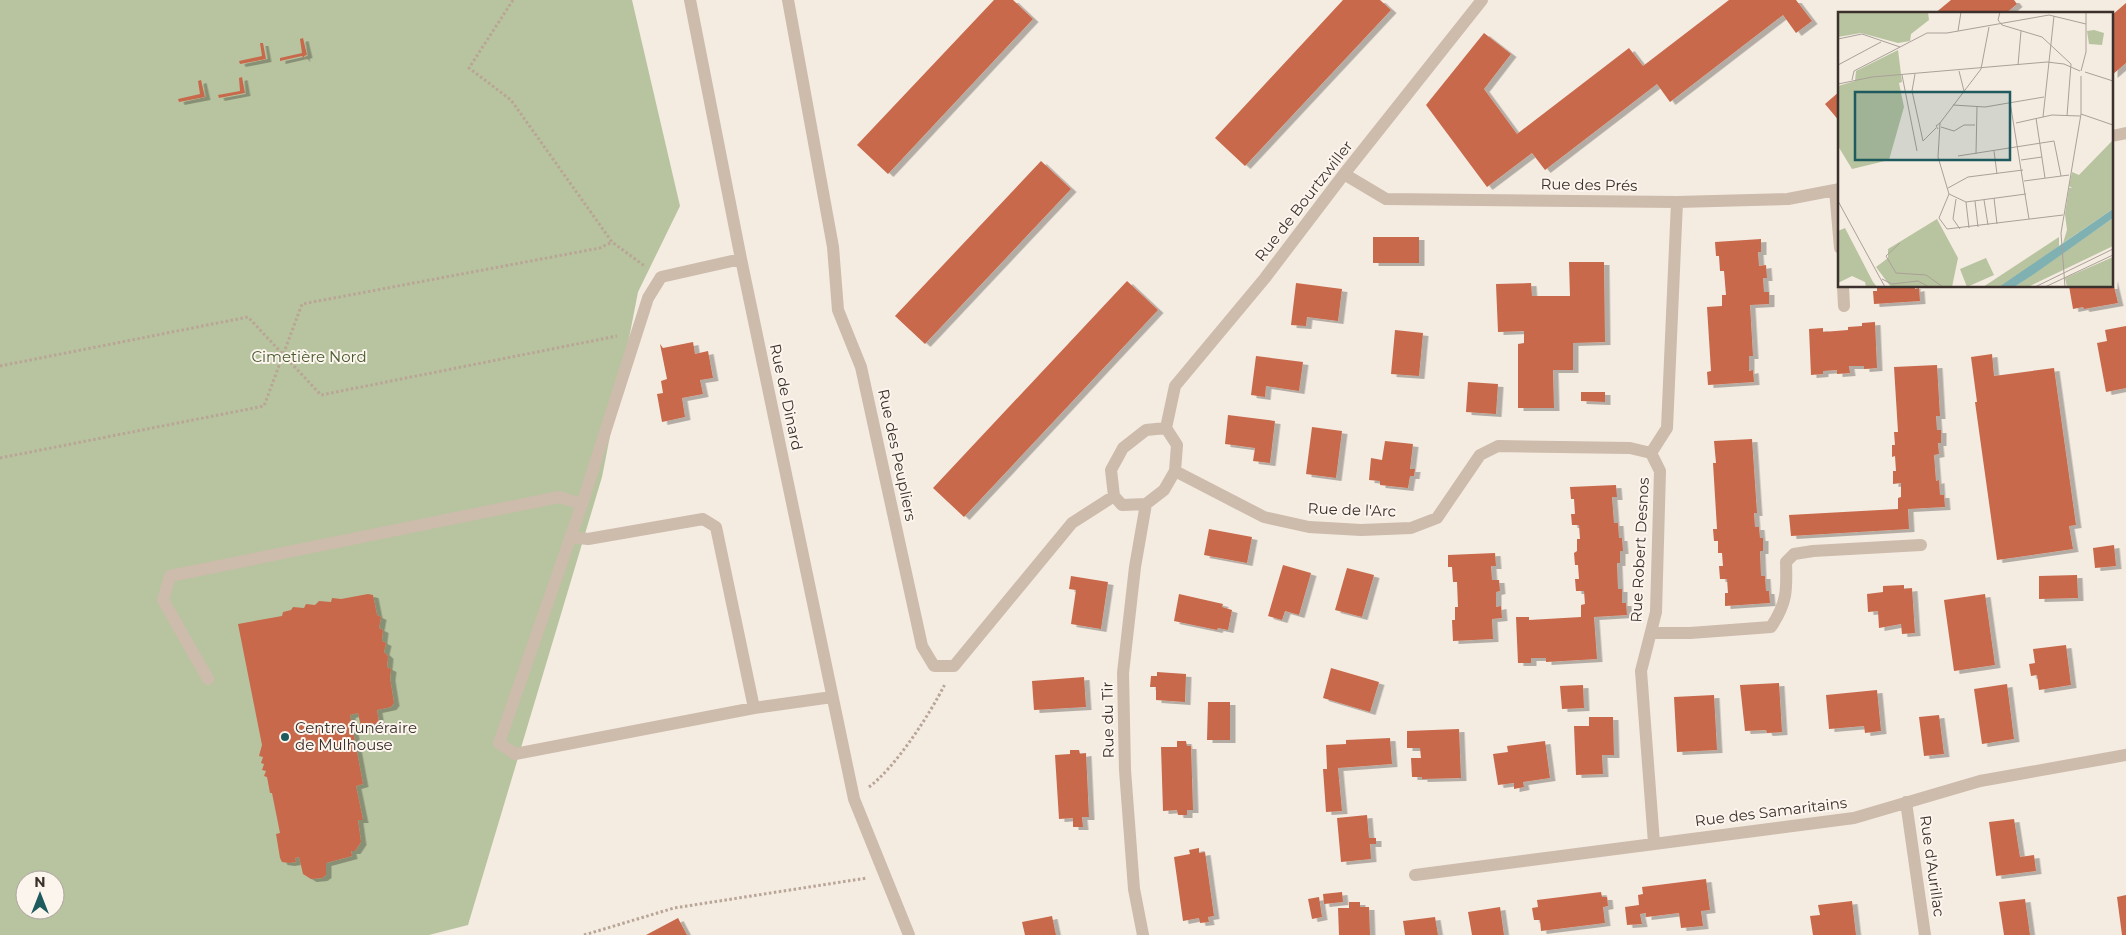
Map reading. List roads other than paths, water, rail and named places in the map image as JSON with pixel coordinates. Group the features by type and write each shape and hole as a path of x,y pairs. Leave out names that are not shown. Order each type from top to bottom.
{"street":[{"name":"Rue de Dinard","path":"690,0 741,259 854,800 909,935"},
{"name":"Rue des Peupliers","path":"788,0 833,247 838,310 861,367 922,646 934,666 954,666 1072,523 1114,496"},
{"name":"Rue de Bourtzwiller","path":"1166,428 1175,386 1265,278 1344,174 1482,0"},
{"name":"Rue des Prés","path":"1344,174 1386,200 1677,202 1788,199 1838,189"},
{"path":"1651,453 1667,428 1677,202"},
{"path":"741,259 661,277 648,298 582,504 499,743 515,754 754,708 832,696"},
{"path":"1843,288 1844,306"},
{"path":"1166,428 1177,446 1175,471 1164,490 1146,504 1122,505 1114,496 1111,470 1123,448 1146,430 1166,428"},
{"name":"Rue de l'Arc","path":"1175,471 1264,517 1309,527 1371,530 1411,528 1437,518 1480,455 1498,446 1630,448 1651,453"},
{"name":"Rue Robert Desnos","path":"1651,453 1660,471 1656,612 1641,671 1654,843"},
{"path":"208,679 163,600 170,576 559,496 582,504"},
{"name":"Rue du Tir","path":"1143,935 1134,889 1125,770 1123,673 1135,567 1146,504"},
{"path":"570,537 588,539 703,519 716,527 754,708"},
{"path":"1652,633 1690,633 1771,628 1782,611 1787,587 1786,562 1794,554 1812,551 1921,545"},
{"name":"Rue des Samaritains","path":"1415,875 1854,818 1980,781 2126,755"},
{"name":"Rue d'Aurillac","path":"1906,802 1926,935"}],"place":[{"name":"Centre funéraire de Mulhouse","path":"285,737"}],"park label":[{"name":"Cimetière Nord","path":"309,357"}]}
